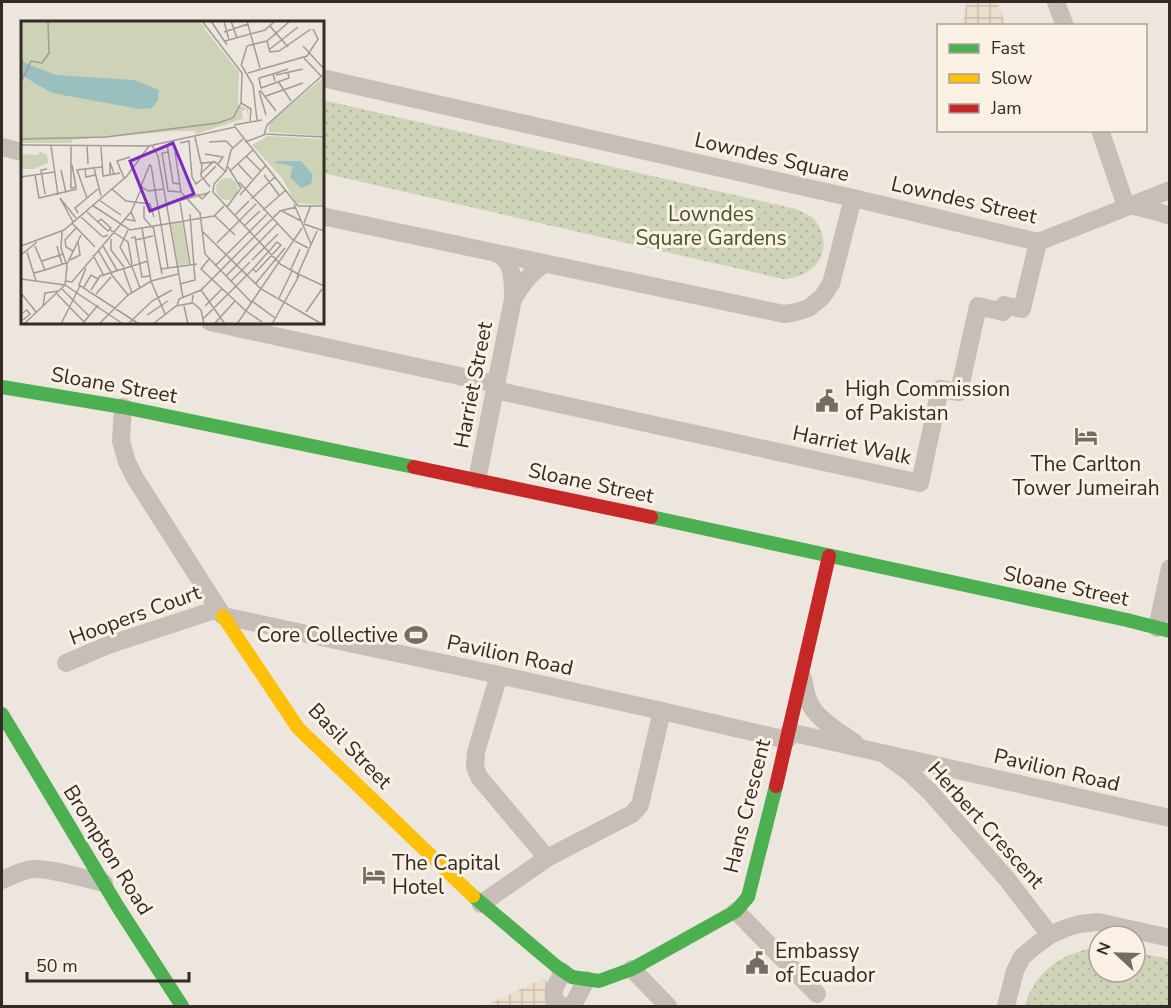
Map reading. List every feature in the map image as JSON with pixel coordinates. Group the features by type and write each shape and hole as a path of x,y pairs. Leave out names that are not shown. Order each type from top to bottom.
{"main road":[{"name":"Sloane Street","path":"2,387 123,407 477,480 1163,629"},
{"name":"Hans Crescent","path":"736,911 748,897 829,556"},
{"name":"Basil Street","path":"220,612 298,728 339,770 481,904 563,972 592,980"},
{"name":"Brompton Road","path":"4,718 182,1006"},
{"path":"592,980 632,969 736,911"}],"street":[{"path":"1056,2 1064,24"},
{"name":"Lowndes Square","path":"324,78 853,198 831,284 822,297 809,308 783,314 324,216"},
{"path":"1101,132 1128,206 1170,216"},
{"path":"2,147 21,152"},
{"name":"Lowndes Street","path":"853,198 1038,243 1170,190"},
{"name":"Harriet Walk","path":"219,324 920,483 940,389 959,392 978,306 1003,312 1004,305 1022,309 1038,243"},
{"name":"Harriet Street","path":"477,480 513,299 513,284 508,262 495,253"},
{"name":"Harriet Street","path":"513,299 529,276 545,264"},
{"name":"Basil Street","path":"123,407 121,441 127,462 220,612"},
{"path":"1163,629 1170,568"},
{"name":"Hoopers Court","path":"66,663 108,645 220,612"},
{"name":"Pavilion Road","path":"220,612 662,711 788,736"},
{"name":"Herbert Crescent","path":"802,674 811,706 833,727 863,748"},
{"path":"499,675 476,752 475,767 478,777 547,858"},
{"path":"481,904 547,858 632,814 640,805 662,711"},
{"path":"2,743 4,718"},
{"name":"Herbert Crescent","path":"788,736 863,748 935,765"},
{"name":"Herbert Crescent","path":"882,753 910,773 930,792 1006,878 1050,935"},
{"name":"Pavilion Road","path":"935,765 1170,818"},
{"path":"2,880 32,869 43,869 104,883"},
{"path":"736,911 817,994"},
{"path":"1006,1006 1015,971 1022,957 1050,935 1079,924 1098,922 1170,938"},
{"path":"632,969 668,1006"},
{"path":"563,972 553,993 553,998 559,1006 574,1003 592,980"}],"green space":[{"name":"Lowndes Square Gardens","path":"324,100 796,209 817,223 821,231 823,250 816,265 810,270 793,278 783,279 324,173"},
{"path":"1086,950 1087,984 1147,984 1147,954 1169,959 1169,1006 1024,1006 1043,973 1073,953"}],"shaded area":[{"path":"967,2 997,2 1006,24 962,24"},
{"path":"543,978 556,987 563,1006 485,1006"}],"traffic: fast":[{"path":"2,387 123,407 414,467"},
{"path":"651,517 1170,631"},
{"path":"2,714 118,907 182,1006"},
{"path":"473,896 572,977 599,981 632,969 736,911 748,897 776,786"}],"traffic: slow":[{"path":"223,616 298,728 473,896"}],"traffic: jam":[{"path":"414,467 651,517"},
{"path":"776,786 829,556"}],"place":[{"name":"High Commission of Pakistan","path":"827,401"},
{"name":"The Carlton Tower Jumeirah","path":"1086,436"},
{"name":"Core Collective","path":"416,635"},
{"name":"The Capital Hotel","path":"374,875"},
{"name":"Embassy of Ecuador","path":"757,963"}]}
